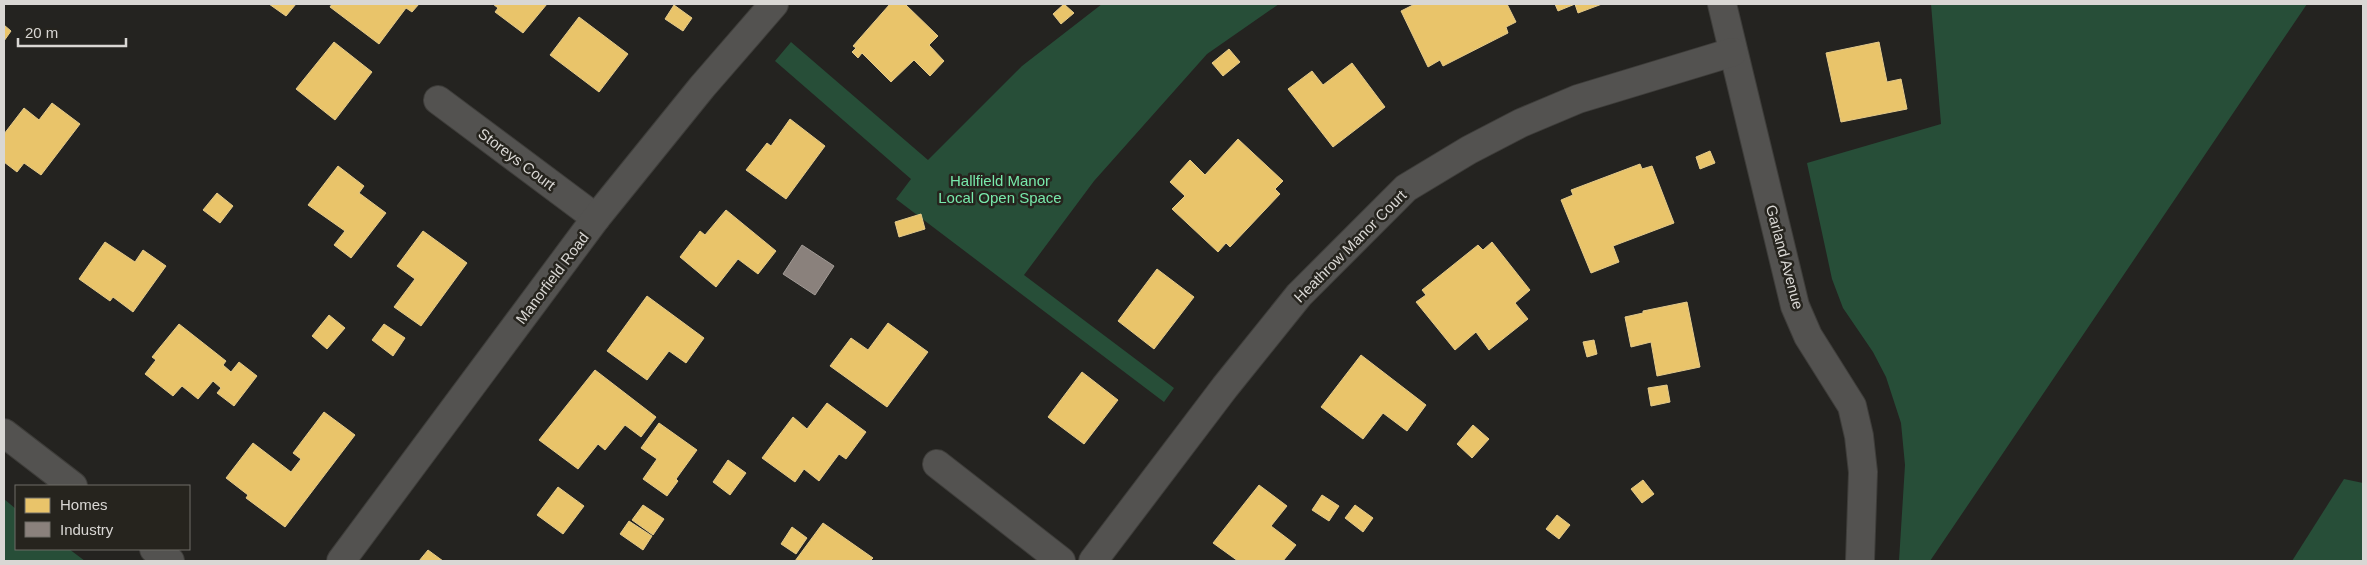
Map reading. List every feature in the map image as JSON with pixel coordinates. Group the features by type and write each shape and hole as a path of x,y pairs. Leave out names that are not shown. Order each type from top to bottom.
{"street":[{"name":"Manorfield Road","path":"341,561 596,218 702,87 774,4"},
{"name":"Garland Avenue","path":"1722,4 1795,306 1808,336 1852,406 1860,436 1863,472 1860,561"},
{"name":"Heathrow Manor Court","path":"1092,561 1224,387 1299,295 1406,188 1469,150 1521,123 1578,99 1733,52"},
{"name":"Storeys Court","path":"438,100 596,218"},
{"path":"4,433 72,485"},
{"path":"936,464 1061,561"},
{"path":"155,550 170,561"}],"green space":[{"name":"Hallfield Manor Local Open Space","path":"1102,4 1279,4 1207,54 1094,181 1024,275 1174,388 1164,402 896,199 911,179 775,61 791,42 928,160 1022,66"},
{"path":"1931,4 2307,4 1930,561 1899,561 1905,465 1901,423 1886,377 1873,352 1843,308 1832,279 1807,163 1941,124"},
{"path":"2344,479 2363,483 2363,561 2292,561"},
{"path":"4,499 15,508 15,550 70,550 85,561 4,561"}],"building: Homes":[{"path":"269,4 296,4 286,16"},
{"path":"332,4 419,4 412,12 406,8 379,44 330,7"},
{"path":"493,4 547,4 523,33 495,12 498,8"},
{"path":"890,4 905,4 938,36 929,45 944,61 930,76 914,60 891,82 862,53 858,58 852,52 856,48 853,46"},
{"path":"1064,4 1074,13 1061,24 1053,14"},
{"path":"1415,4 1507,4 1516,22 1506,27 1508,33 1443,66 1440,60 1428,67 1401,11"},
{"path":"1555,4 1575,4 1558,11"},
{"path":"1575,4 1602,4 1578,13"},
{"path":"674,5 692,18 683,31 665,19"},
{"path":"579,17 628,54 599,92 550,55"},
{"path":"4,25 11,31 4,41"},
{"path":"334,42 372,72 335,120 296,89"},
{"path":"1879,42 1887,82 1901,79 1907,109 1841,122 1826,53"},
{"path":"1229,49 1240,62 1223,76 1212,63"},
{"path":"1352,63 1385,107 1333,147 1288,89 1312,71 1323,85"},
{"path":"52,103 80,124 41,175 24,163 17,172 4,162 4,134 24,108 39,120"},
{"path":"790,119 825,146 786,199 746,170 767,143 771,146"},
{"path":"1238,139 1283,181 1275,189 1280,194 1230,247 1226,243 1218,252 1172,209 1185,196 1170,182 1190,160 1205,175"},
{"path":"1710,151 1715,163 1700,169 1696,157"},
{"path":"1640,164 1642,169 1652,166 1674,223 1613,246 1619,262 1591,273 1561,200 1573,195 1571,190"},
{"path":"338,166 364,186 359,193 386,213 351,258 334,245 345,231 308,205"},
{"path":"217,193 233,206 220,223 203,210"},
{"path":"726,210 776,251 758,274 738,259 716,287 680,257 700,231 705,235"},
{"path":"921,214 925,229 899,237 895,222"},
{"path":"423,231 467,263 421,326 394,307 415,279 397,266"},
{"path":"105,242 135,262 143,250 166,266 133,312 113,297 110,301 79,279"},
{"path":"1492,242 1530,290 1515,303 1528,319 1489,350 1476,332 1455,350 1416,302 1426,295 1422,290 1478,245 1483,250"},
{"path":"1157,269 1194,297 1154,349 1118,321"},
{"path":"647,296 704,338 686,363 669,351 647,380 607,351"},
{"path":"1687,302 1700,367 1657,376 1651,342 1631,347 1625,317 1643,313 1643,311"},
{"path":"329,315 345,328 327,349 312,336"},
{"path":"888,323 928,352 887,407 830,366 851,338 868,350"},
{"path":"179,324 226,361 223,365 231,372 239,362 257,376 234,406 217,393 221,388 213,381 198,399 182,386 173,396 145,374 156,360 152,357"},
{"path":"384,324 405,338 393,356 372,340"},
{"path":"1594,340 1597,354 1587,357 1583,342"},
{"path":"1361,355 1426,405 1407,431 1383,413 1363,439 1321,407"},
{"path":"595,370 656,417 641,437 625,425 605,450 598,444 578,469 539,440"},
{"path":"1082,372 1118,400 1084,444 1048,417"},
{"path":"1667,385 1670,402 1651,406 1648,388"},
{"path":"827,403 866,432 846,459 839,454 819,481 804,469 795,482 762,458 793,417 807,429"},
{"path":"324,412 355,435 285,527 246,498 248,495 226,478 253,443 291,472 301,459 293,453"},
{"path":"659,423 697,450 676,479 678,481 667,496 643,479 657,459 641,448"},
{"path":"1473,425 1489,439 1472,458 1457,444"},
{"path":"728,460 746,473 730,495 713,482"},
{"path":"1643,480 1654,494 1642,503 1631,489"},
{"path":"1259,485 1287,506 1271,526 1296,545 1283,561 1238,561 1213,543"},
{"path":"558,487 584,506 563,534 537,515"},
{"path":"1322,495 1339,506 1329,521 1312,510"},
{"path":"643,505 664,519 653,535 632,520"},
{"path":"1355,505 1373,518 1363,532 1345,518"},
{"path":"1557,515 1570,525 1559,539 1546,529"},
{"path":"629,521 652,536 643,550 620,534"},
{"path":"823,523 873,558 870,561 795,561"},
{"path":"792,527 807,538 796,554 781,544"},
{"path":"428,550 443,561 419,561"}],"building: Industry":[{"path":"802,245 834,266 815,295 783,274"}]}
